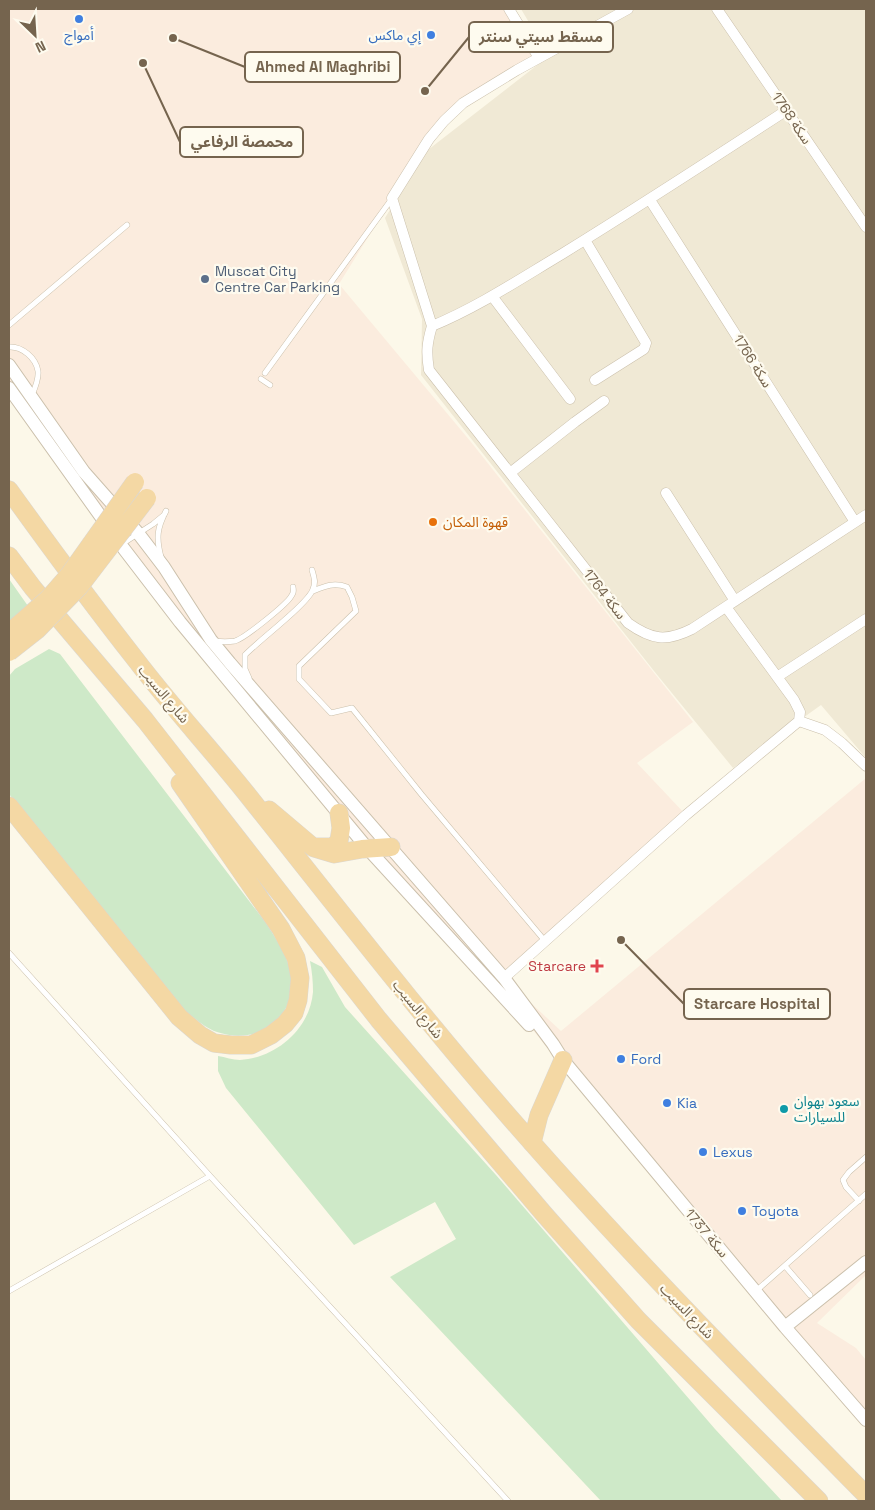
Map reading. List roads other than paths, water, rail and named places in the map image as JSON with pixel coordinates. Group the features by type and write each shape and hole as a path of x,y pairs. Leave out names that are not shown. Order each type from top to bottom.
{"highway":[{"path":"9,633 48,599 69,574 135,482"},
{"name":"شارع السيب","path":"9,490 137,662 242,788 445,1042 600,1220 866,1495"},
{"path":"9,652 36,630 79,587 147,498"},
{"path":"9,556 33,588 145,720 379,1020 544,1214 638,1320 819,1501"},
{"path":"9,806 179,1017 200,1036 214,1042 231,1045 251,1045 271,1035 285,1024 294,1013 298,1000 300,978 296,958 281,929 151,741 145,720"},
{"path":"242,788 314,848 334,854 391,847"},
{"path":"314,848 332,846 339,841 341,828 339,813"},
{"path":"532,1144 538,1115 563,1060"},
{"path":"775,1457 796,1492 804,1501"}],"street":[{"path":"509,9 539,58"},
{"path":"628,9 463,103 429,139 392,198 432,326 492,296 585,240 650,200 787,110"},
{"name":"سكة 1768","path":"717,9 866,227"},
{"name":"سكة 1766","path":"650,200 855,522"},
{"path":"585,240 646,343 644,349 595,380"},
{"path":"492,296 570,399"},
{"name":"سكة 1764","path":"432,326 426,353 429,370 628,623 642,633 668,638 681,635 726,608 866,515"},
{"path":"9,365 84,472 138,533 164,567 211,640 504,978 563,1060"},
{"path":"9,388 121,544 180,622 368,849 498,990 545,1045 563,1060"},
{"path":"510,473 604,401"},
{"path":"666,493 735,601"},
{"path":"726,608 794,700 800,712 800,721"},
{"path":"777,677 866,619"},
{"path":"504,978 686,815 800,721"},
{"path":"800,721 825,730 866,766"},
{"name":"سكة 1737","path":"563,1060 756,1292 866,1420"},
{"path":"785,1326 866,1262"}],"lane":[{"path":"264,373 392,198"},
{"path":"9,325 127,225"},
{"path":"9,348 12,347 24,351 32,360 38,372 31,398"},
{"path":"261,379 270,385"},
{"path":"121,544 152,524 165,512 158,530 157,542 164,567"},
{"path":"312,570 315,580 313,592"},
{"path":"255,692 245,669 245,655 256,643 298,608 313,592 325,586 338,584 347,586 356,611 299,666 299,679 331,713 352,708 545,942"},
{"path":"211,640 223,642 236,641 290,599 294,592 293,587"},
{"path":"9,953 210,1176 508,1501"},
{"path":"859,1201 846,1187 844,1180 849,1172 866,1157"},
{"path":"9,1291 210,1176"},
{"path":"756,1292 866,1194"},
{"path":"785,1266 810,1295"}],"place":[{"name":"أمواج","path":"79,19"},
{"name":"إي ماكس","path":"431,35"},
{"name":"Ahmed Al Maghribi","path":"173,38"},
{"name":"محمصة الرفاعي","path":"143,63"},
{"name":"مسقط سيتي سنتر","path":"425,91"},
{"name":"Muscat City Centre Car Parking","path":"205,279"},
{"name":"قهوة المكان","path":"433,522"},
{"name":"Starcare Hospital","path":"621,940"},
{"name":"Starcare","path":"597,966"},
{"name":"Ford","path":"621,1059"},
{"name":"Kia","path":"667,1103"},
{"name":"سعود بهوان للسيارات","path":"784,1109"},
{"name":"Lexus","path":"703,1152"},
{"name":"Toyota","path":"742,1211"}]}
